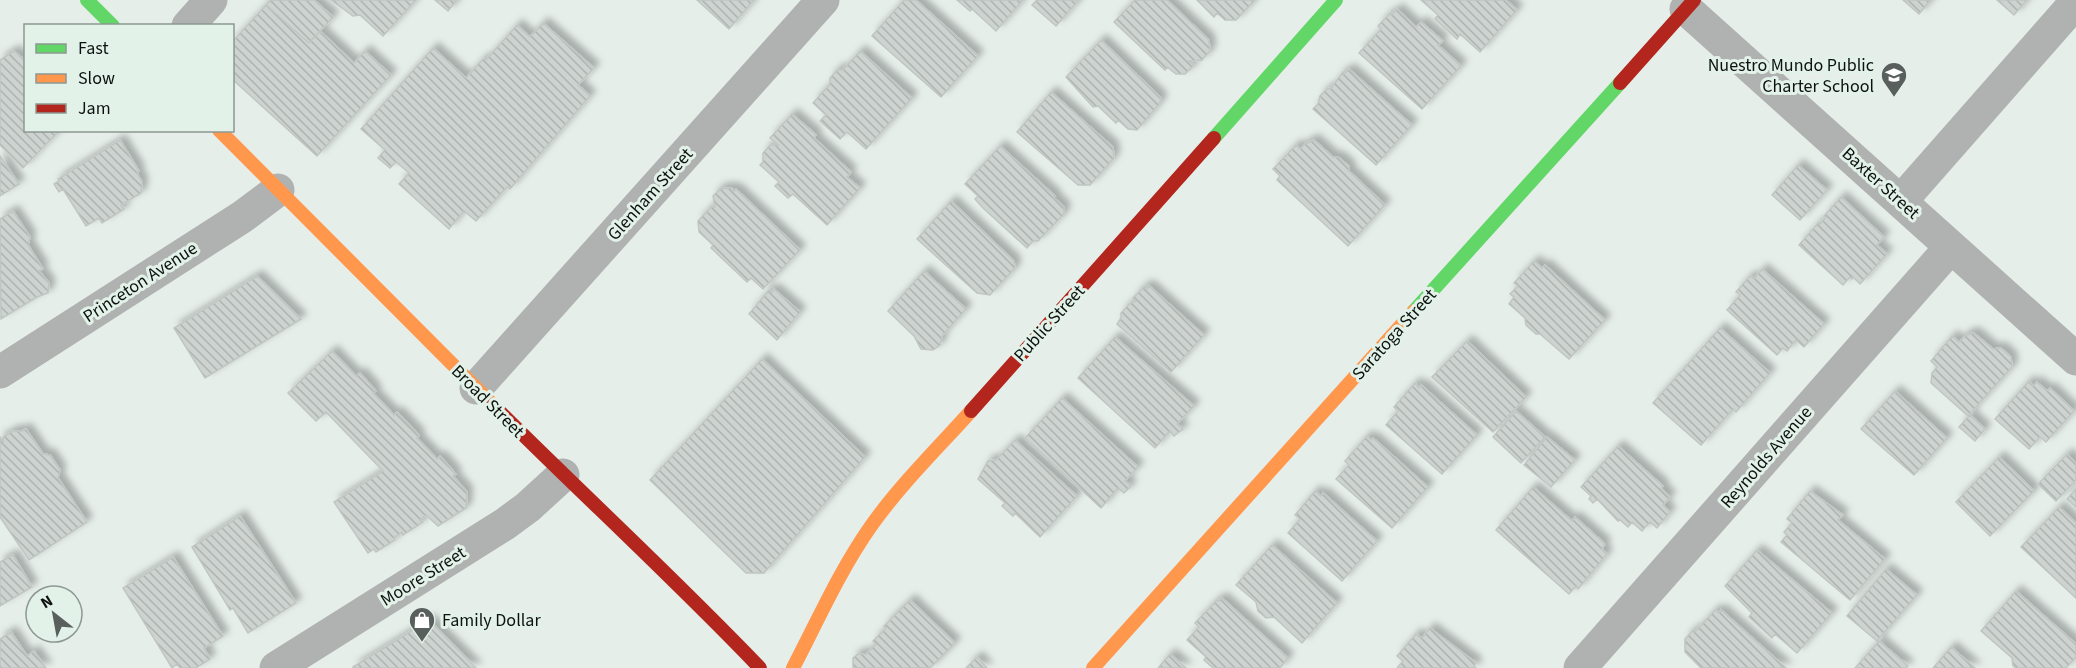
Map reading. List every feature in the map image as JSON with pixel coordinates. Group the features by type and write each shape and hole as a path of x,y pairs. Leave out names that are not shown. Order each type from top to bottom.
{"main road":[{"path":"87,0 111,24"},
{"name":"Public Street","path":"793,668 850,560 870,526 883,510 1336,0"},
{"name":"Saratoga Street","path":"1093,668 1690,5"},
{"name":"Broad Street","path":"221,132 562,475 721,627 760,668"}],"street":[{"path":"190,24 211,0"},
{"name":"Glenham Street","path":"476,388 823,0"},
{"path":"1901,201 2076,2"},
{"name":"Baxter Street","path":"1690,5 1951,247 2076,359"},
{"name":"Princeton Avenue","path":"0,372 242,217 278,190"},
{"name":"Reynolds Avenue","path":"1580,668 1951,247"},
{"name":"Moore Street","path":"276,668 505,524 528,507 562,475"}],"building":[{"path":"271,0 314,0 333,17 309,43 266,5"},
{"path":"331,0 416,0 383,36 360,15 353,16"},
{"path":"435,0 457,0 448,11"},
{"path":"697,0 754,0 729,29"},
{"path":"904,0 916,0 978,56 941,97 872,36"},
{"path":"957,0 1023,0 996,31 972,9 970,11"},
{"path":"1037,0 1079,0 1056,26 1032,5"},
{"path":"1135,0 1167,0 1209,40 1210,51 1202,60 1189,61 1194,65 1185,74 1176,74 1167,67 1165,70 1114,22"},
{"path":"1197,0 1255,0 1236,20 1225,20 1217,13 1214,17"},
{"path":"1421,0 1506,0 1517,10 1480,52 1460,34 1457,39 1435,19 1438,15"},
{"path":"1903,0 1931,0 1919,14"},
{"path":"1997,0 2027,0 2014,15"},
{"path":"266,5 309,43 320,31 354,63 365,51 391,75 317,156 234,81 234,40"},
{"path":"1397,9 1416,27 1421,22 1443,41 1438,45 1461,66 1422,109 1359,53 1381,29 1378,26"},
{"path":"543,23 594,68 578,85 590,96 510,189 507,187 476,221 464,211 449,229 399,184 409,173 396,162 390,168 378,158 385,150 361,129 433,48 466,78 483,59 486,60 517,25 530,37"},
{"path":"1101,40 1161,98 1160,103 1137,130 1128,129 1118,120 1116,123 1098,106 1093,107 1066,77"},
{"path":"14,51 24,59 24,132 58,132 23,168 0,145 0,60"},
{"path":"860,51 912,98 866,149 847,132 840,139 820,121 826,115 813,103 830,84 830,78 837,70 843,70"},
{"path":"1349,69 1412,125 1376,165 1313,109 1318,104 1320,96 1331,88 1343,72 1344,74"},
{"path":"1051,92 1113,147 1114,158 1090,185 1078,185 1017,132"},
{"path":"792,114 816,135 814,138 851,172 847,177 860,188 827,225 793,194 788,198 775,186 779,182 760,165 763,162 763,153 770,145 778,145 770,138"},
{"path":"120,140 139,171 137,173 142,182 141,193 121,205 124,209 102,223 99,218 86,226 63,189 59,192 54,184 59,181 58,179"},
{"path":"1314,140 1333,157 1338,157 1349,166 1349,171 1385,205 1348,246 1277,180 1280,176 1273,169 1296,145 1300,149"},
{"path":"1000,146 1064,207 1064,214 1038,241 1033,241 1027,248 983,208 975,199 978,196 965,184"},
{"path":"0,156 19,184 0,196"},
{"path":"1798,165 1827,190 1800,220 1772,195"},
{"path":"732,188 734,191 736,189 800,250 763,289 751,278 747,282 711,248 713,245 699,232 698,221 711,207 715,207 713,196 720,189"},
{"path":"1841,197 1884,237 1877,245 1887,254 1860,284 1850,277 1843,285 1799,245 1819,222 1820,224"},
{"path":"951,201 1014,261 1015,268 990,295 977,293 917,239"},
{"path":"13,211 30,237 28,245 43,269 39,271 49,283 48,293 37,297 1,319 0,219"},
{"path":"1534,261 1542,268 1545,265 1605,320 1569,359 1526,325 1525,318 1509,304 1514,297 1510,294 1518,286 1514,283"},
{"path":"1762,269 1824,324 1804,347 1796,340 1787,351 1783,348 1777,355 1727,310 1740,295 1736,292 1750,276 1754,279"},
{"path":"924,271 966,309 942,336 940,345 933,350 921,349 914,336 888,311"},
{"path":"257,276 301,319 205,378 174,328"},
{"path":"1145,286 1147,289 1149,286 1204,335 1171,372 1117,324 1121,313 1129,304 1136,301 1133,298"},
{"path":"774,289 800,312 777,340 749,314 769,290 772,292"},
{"path":"1720,328 1770,373 1736,412 1733,409 1701,445 1653,403"},
{"path":"1974,333 1993,349 2001,348 2011,357 2012,367 1968,416 1931,383 1932,373 1937,367 1931,361 1952,336 1959,342 1966,335"},
{"path":"1115,337 1194,406 1177,424 1183,429 1174,436 1170,431 1155,448 1078,378"},
{"path":"1467,341 1526,397 1493,432 1432,377"},
{"path":"332,351 356,376 360,373 376,391 373,393 394,415 397,412 419,435 417,438 437,459 440,456 456,474 453,476 467,492 466,508 438,526 426,515 420,520 423,522 403,535 402,532 394,538 395,540 376,552 374,549 368,553 334,502 383,471 326,412 316,421 288,393"},
{"path":"762,359 865,457 764,573 746,573 650,480"},
{"path":"2029,381 2033,386 2037,382 2047,391 2050,388 2074,411 2046,442 2040,437 2029,449 1995,419"},
{"path":"1415,383 1419,388 1421,385 1477,435 1442,474 1386,425 1398,411 1394,407"},
{"path":"1895,391 1947,438 1914,475 1861,429"},
{"path":"1062,398 1138,467 1125,481 1131,486 1124,493 1118,488 1101,508 1025,438"},
{"path":"1516,411 1545,437 1521,463 1493,437"},
{"path":"1970,415 1985,429 1975,441 1959,427"},
{"path":"26,429 43,454 50,455 60,470 58,478 87,522 29,560 0,517 0,437 3,442 3,437 13,431"},
{"path":"1367,436 1371,440 1373,438 1428,487 1392,528 1336,479 1349,465 1345,461"},
{"path":"1547,437 1575,460 1551,487 1524,465"},
{"path":"1015,440 1077,496 1040,537 1015,513 1013,516 1002,506 1005,503 978,479 988,461 996,460"},
{"path":"1618,446 1663,486 1661,488 1670,497 1663,505 1670,512 1657,528 1650,522 1642,531 1632,522 1628,527 1620,520 1618,521 1597,499 1593,503 1589,499 1591,496 1581,487"},
{"path":"2067,454 2076,463 2076,480 2056,501 2038,484"},
{"path":"1999,457 2034,491 1990,536 1956,502"},
{"path":"1533,487 1572,521 1575,517 1605,544 1602,549 1607,554 1578,589 1576,586 1569,594 1496,530"},
{"path":"2076,489 2076,507 2067,499"},
{"path":"1315,491 1321,496 1323,493 1377,541 1342,581 1288,533 1300,519 1295,515"},
{"path":"1810,491 1843,515 1838,520 1885,559 1850,600 1781,542 1787,535 1784,532 1792,523 1787,519"},
{"path":"2059,507 2076,523 2076,598 2021,547"},
{"path":"240,516 296,603 248,633 233,608 230,610 192,547"},
{"path":"1272,545 1337,603 1302,643 1274,617 1266,618 1258,611 1256,602 1236,585"},
{"path":"1757,550 1832,613 1797,653 1775,634 1772,638 1749,617 1752,613 1725,586"},
{"path":"13,555 30,584 24,584 24,592 0,606 0,562"},
{"path":"173,557 223,636 204,648 210,659 196,668 180,668 177,664 172,668 123,588"},
{"path":"1886,569 1917,595 1877,641 1847,616"},
{"path":"2016,591 2076,644 2076,657 2066,668 2016,668 2013,666 2012,658 1981,631"},
{"path":"1222,598 1288,658 1280,668 1213,668 1204,660 1206,657 1187,640 1199,627 1195,623 1217,600"},
{"path":"910,600 955,643 930,668 853,668 853,658 858,654 866,654 876,644 873,641 886,628 884,626"},
{"path":"1715,610 1719,613 1721,610 1786,668 1701,668 1685,652 1685,639 1693,630 1695,632"},
{"name":"Family Dollar","path":"429,620 476,668 353,667"},
{"path":"1430,628 1476,663 1474,666 1476,668 1397,668 1403,661 1397,656 1416,634 1422,638"},
{"path":"11,632 27,656 34,651 46,668 0,668 0,639"},
{"path":"1879,641 1908,666 1906,668 1855,668"},
{"path":"1951,647 1975,668 1933,668"},
{"path":"1170,654 1186,668 1158,668"},
{"path":"977,657 987,668 966,668"}],"traffic: fast":[{"path":"87,0 111,24"},
{"path":"1214,138 1336,0"},
{"path":"1414,311 1620,83"}],"traffic: slow":[{"path":"221,132 493,405"},
{"path":"1093,668 1414,311"},
{"path":"793,668 839,578 871,526 906,482 971,411"}],"traffic: jam":[{"path":"1620,83 1694,0"},
{"path":"971,411 1214,138"},
{"path":"493,405 760,668"}],"place":[{"name":"Nuestro Mundo Public Charter School","path":"1894,98"},
{"name":"Family Dollar","path":"422,643"}]}
